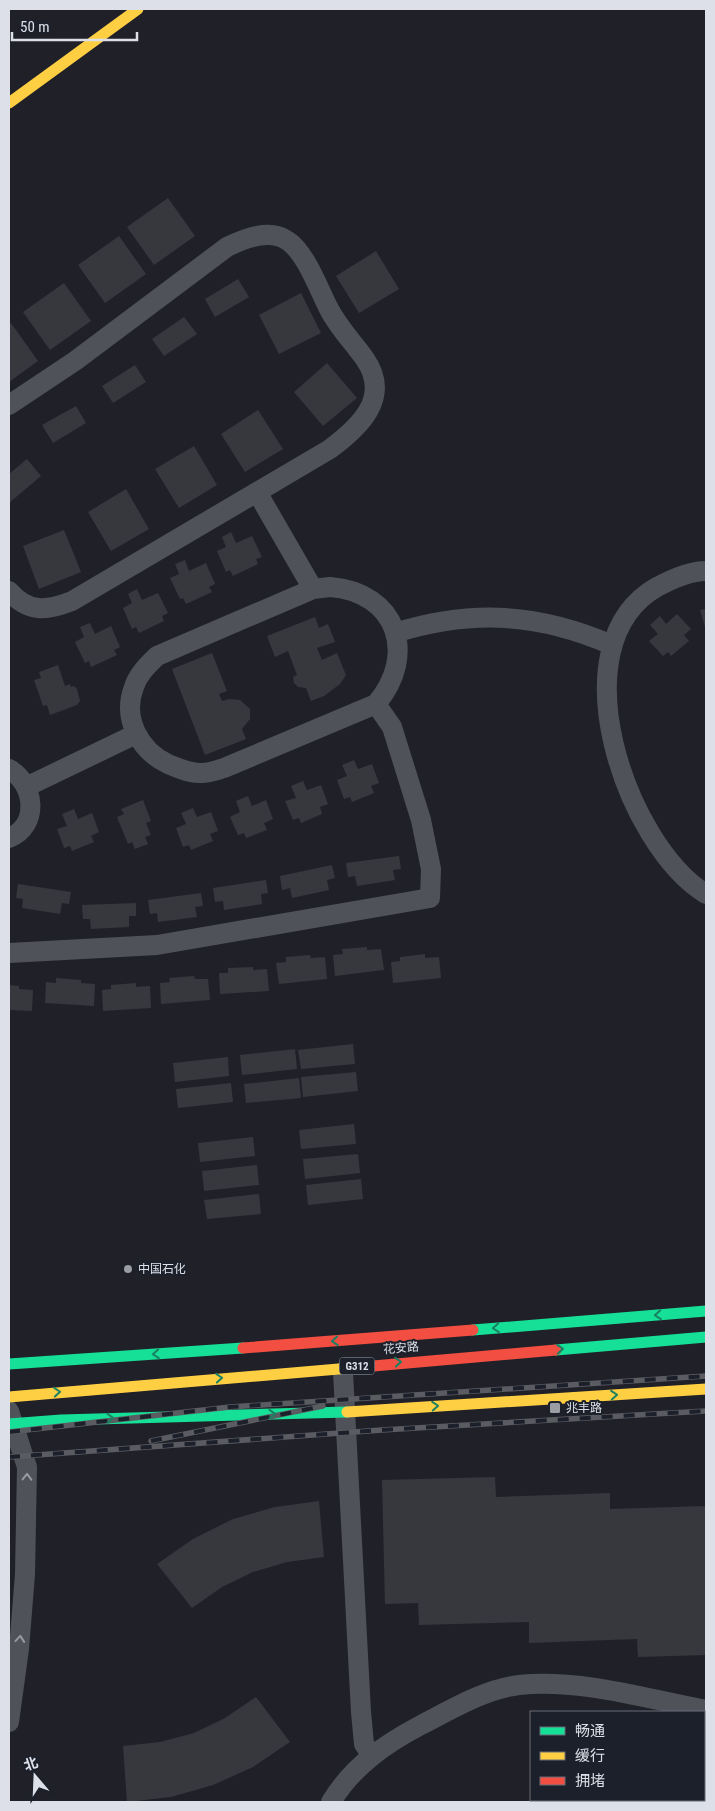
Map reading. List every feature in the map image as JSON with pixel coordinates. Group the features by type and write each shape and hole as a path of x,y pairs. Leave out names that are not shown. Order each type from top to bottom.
{"main road":[{"path":"9,103 138,9"},
{"name":"花安路","path":"9,1364 337,1341 706,1311"},
{"name":"花安路","path":"9,1397 706,1337"},
{"path":"10,1420 345,1412 706,1389"}],"street":[{"path":"9,405 75,361 227,247 264,235 278,236 288,241 298,251 331,312 366,360 375,377 372,406 350,435 330,449 72,601 54,608 39,610 26,606 9,591"},
{"path":"257,492 313,590"},
{"path":"706,571 679,576 642,595 630,609 612,645 607,678 610,719 616,754 625,786 638,815 660,850 694,887 706,894"},
{"path":"330,587 360,593 377,602 388,616 396,633 398,652 395,674 388,691 376,704 224,768 201,774 180,770 160,760 145,748 136,734 130,704 134,686 143,669 157,656 313,590 330,587"},
{"path":"396,633 441,621 470,616 510,617 566,628 612,645"},
{"path":"9,953 157,945 430,898 431,870 421,820 392,727 376,704"},
{"path":"28,786 136,734"},
{"path":"9,769 18,774 28,786 32,804 27,822 16,835 9,838"},
{"path":"343,1372 361,1712 364,1744 371,1755"},
{"path":"9,1722 19,1649 27,1528 28,1467 10,1420"},
{"path":"331,1802 354,1772 371,1755 403,1734 485,1694 519,1685 560,1685 602,1690 706,1710"}],"building":[{"path":"168,198 195,236 154,265 127,227"},
{"path":"119,236 146,274 105,303 78,265"},
{"path":"376,251 399,289 359,313 336,276"},
{"path":"238,279 249,297 215,317 205,299"},
{"path":"64,283 91,321 50,350 23,312"},
{"path":"301,293 321,333 279,354 259,315"},
{"path":"184,317 197,334 164,356 152,339"},
{"path":"11,323 38,361 9,382 9,325"},
{"path":"327,363 357,398 323,426 294,392"},
{"path":"135,365 146,382 113,403 102,386"},
{"path":"76,406 86,423 53,443 42,425"},
{"path":"258,410 283,449 245,472 221,434"},
{"path":"194,446 217,485 179,508 155,469"},
{"path":"27,459 41,476 9,503 9,474"},
{"path":"126,489 149,529 111,551 88,512"},
{"path":"64,530 81,572 39,589 23,546"},
{"path":"231,532 236,543 252,536 262,557 256,559 258,564 233,576 230,570 226,572 217,551 226,547 222,537"},
{"path":"185,560 189,571 206,563 215,584 209,587 212,592 186,604 183,598 180,599 170,578 179,574 175,564"},
{"path":"137,589 142,600 158,593 168,613 162,616 164,621 139,633 136,627 132,629 123,608 132,603 128,594"},
{"path":"706,609 706,630 700,610"},
{"path":"677,614 691,629 684,635 689,641 671,656 668,652 663,656 649,641 658,634 650,625 660,616 666,624"},
{"path":"315,617 319,628 328,624 335,642 317,648 322,660 337,653 346,675 340,684 324,696 311,701 306,688 298,687 294,683 293,677 297,675 288,651 275,657 267,636"},
{"path":"90,623 95,634 111,626 120,647 114,650 117,655 91,667 89,661 85,663 75,642 84,637 80,627"},
{"path":"212,653 227,691 219,694 222,701 229,699 240,700 250,709 250,719 242,729 246,739 205,755 172,669"},
{"path":"58,665 65,686 70,684 71,687 74,686 77,689 80,701 77,705 50,715 47,705 43,706 34,680 41,678 39,672"},
{"path":"354,760 358,769 372,764 379,783 371,786 374,793 352,802 350,797 344,799 337,780 347,776 342,765"},
{"path":"303,781 307,790 321,785 328,804 320,807 322,814 301,823 299,818 293,820 285,801 296,798 291,786"},
{"path":"248,796 252,806 266,800 273,819 264,823 267,830 246,838 244,833 238,835 230,817 240,812 236,801"},
{"path":"143,800 151,821 146,823 151,835 145,837 148,844 135,849 132,842 128,844 117,817 124,814 121,809"},
{"path":"193,808 197,817 211,812 218,831 210,834 213,841 191,850 189,845 183,847 176,828 186,824 181,813"},
{"path":"74,809 78,819 92,813 99,832 91,836 94,842 72,851 70,846 64,848 57,829 67,826 62,814"},
{"path":"399,856 401,869 393,870 395,880 357,886 355,876 348,877 346,863"},
{"path":"332,865 335,878 327,880 329,890 292,898 290,888 282,890 280,876"},
{"path":"266,880 268,893 261,894 262,904 224,910 223,901 215,902 213,888"},
{"path":"18,884 71,892 69,904 62,903 60,914 22,908 23,899 16,898"},
{"path":"201,893 203,906 195,907 197,917 158,922 157,913 150,914 148,900"},
{"path":"136,903 136,916 129,916 129,927 91,929 90,919 83,919 82,905"},
{"path":"367,947 367,950 381,949 384,970 335,976 333,955 343,954 342,949"},
{"path":"425,954 425,958 439,957 441,978 393,983 391,962 400,961 400,957"},
{"path":"310,955 311,958 325,957 327,979 279,984 276,963 286,962 286,957"},
{"path":"253,967 253,970 267,969 269,991 220,994 219,973 228,973 228,968"},
{"path":"194,976 195,979 208,979 210,1000 161,1004 160,983 170,982 169,978"},
{"path":"56,978 81,980 81,983 95,984 94,1006 45,1003 46,982 56,983"},
{"path":"136,983 136,987 150,986 151,1008 103,1011 102,990 111,989 111,985"},
{"path":"9,985 19,986 19,989 33,990 32,1011 9,1010"},
{"path":"353,1044 355,1064 301,1069 298,1050"},
{"path":"295,1049 297,1069 242,1075 240,1055"},
{"path":"228,1057 229,1076 175,1082 173,1063"},
{"path":"356,1072 358,1091 303,1097 301,1077"},
{"path":"299,1078 301,1098 246,1103 244,1084"},
{"path":"231,1083 233,1102 178,1108 176,1089"},
{"path":"354,1124 356,1144 301,1149 299,1130"},
{"path":"253,1137 255,1156 200,1162 198,1143"},
{"path":"358,1154 360,1173 305,1179 303,1159"},
{"path":"257,1165 259,1185 204,1191 202,1171"},
{"path":"361,1179 363,1199 308,1205 306,1185"},
{"path":"259,1194 261,1214 207,1219 204,1200"},
{"path":"495,1477 496,1497 610,1493 610,1509 706,1506 706,1655 638,1657 637,1639 529,1643 529,1622 419,1625 418,1603 385,1604 382,1480"},
{"path":"319,1501 324,1557 287,1562 253,1572 222,1587 192,1608 157,1564 193,1539 233,1519 275,1507"},
{"path":"256,1697 290,1742 253,1767 213,1785 171,1797 127,1802 123,1746 160,1742 194,1733 225,1718"},
{"path":"542,1801 680,1801 680,1802"}],"railway":[{"path":"9,1432 230,1407 706,1376"},
{"path":"151,1441 323,1406"},
{"path":"9,1457 382,1430 706,1411"}],"traffic: fast":[{"path":"473,1330 706,1311"},
{"path":"556,1350 706,1337"},
{"path":"9,1364 243,1348"},
{"path":"9,1424 61,1420 347,1412"}],"traffic: slow":[{"path":"9,103 138,9"},
{"path":"9,1397 362,1367"},
{"path":"347,1412 706,1389"}],"traffic: jam":[{"path":"243,1348 473,1330"},
{"path":"362,1367 556,1350"}],"place":[{"name":"中国石化","path":"128,1269"},
{"name":"兆丰路","path":"555,1408"}]}
